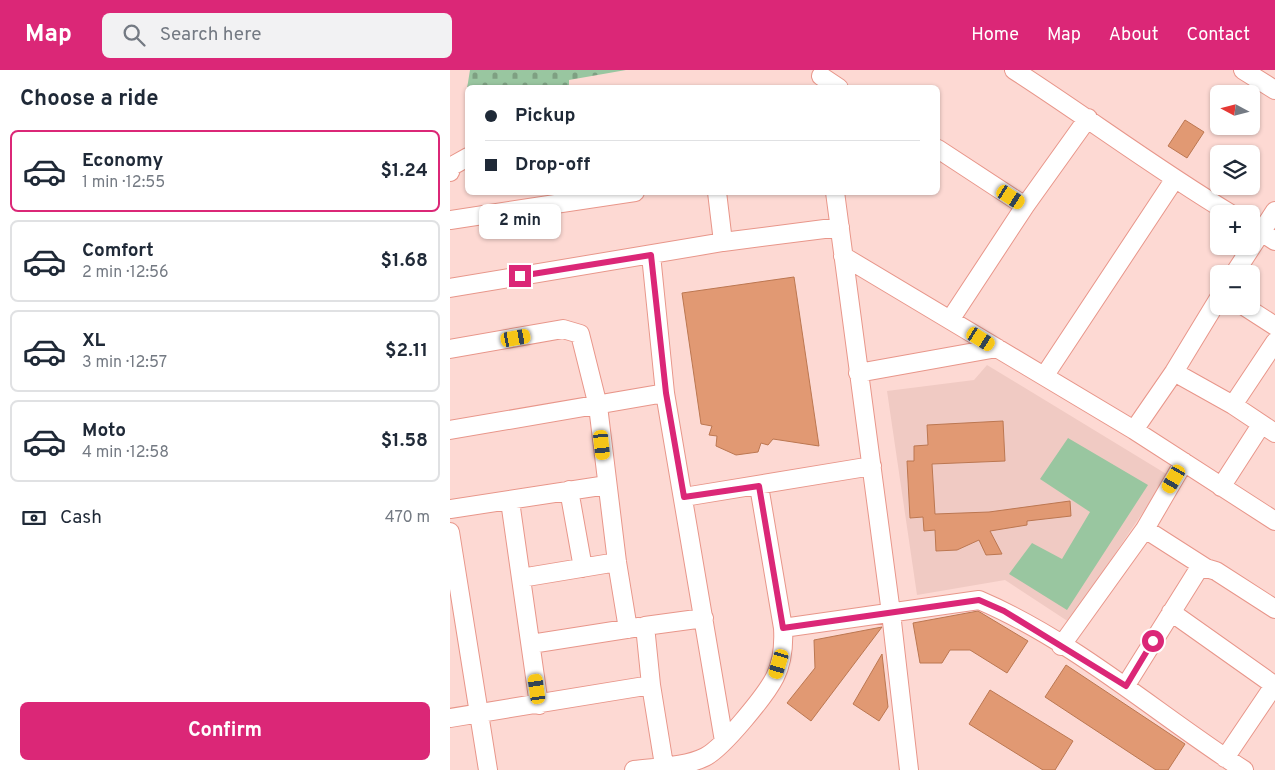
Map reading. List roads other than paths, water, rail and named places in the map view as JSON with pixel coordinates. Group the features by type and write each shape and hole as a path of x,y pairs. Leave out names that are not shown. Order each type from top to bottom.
{"street":[{"path":"1014,70 1088,118 1174,180 1216,205"},
{"path":"1243,70 1275,90"},
{"path":"821,78 834,85"},
{"path":"950,320 1025,206 1088,118"},
{"path":"940,150 1025,206"},
{"path":"450,172 452,166 465,159"},
{"path":"1045,376 1174,180"},
{"path":"450,220 615,195"},
{"path":"717,195 724,242"},
{"path":"836,195 858,373 891,613 909,770"},
{"path":"1240,265 1275,211"},
{"path":"450,288 724,242 840,226"},
{"path":"651,255 666,393 724,741"},
{"path":"843,256 1134,430 1275,521"},
{"path":"1134,430 1174,372 1210,313"},
{"path":"1260,315 1274,323"},
{"path":"450,349 563,329 580,334 584,342 598,406 617,562 651,685 664,766"},
{"path":"1232,405 1275,342"},
{"path":"858,373 997,348"},
{"path":"1174,372 1232,405 1268,429 1221,487"},
{"path":"450,430 666,393"},
{"path":"1061,646 1145,530 1184,462"},
{"path":"684,497 872,466"},
{"path":"450,509 607,485"},
{"path":"639,770 706,756 724,741 767,691 776,676 784,646 783,628 759,486"},
{"path":"569,490 583,568"},
{"path":"510,501 539,704"},
{"path":"1145,530 1206,568 1216,571 1275,609"},
{"path":"450,532 488,770"},
{"path":"521,578 617,562"},
{"path":"1126,686 1193,577 1198,570 1206,568"},
{"path":"783,628 979,600 1004,611 1126,686 1244,770"},
{"path":"1171,612 1275,684 1225,758"},
{"path":"530,644 704,618"},
{"path":"450,718 651,685"}]}
